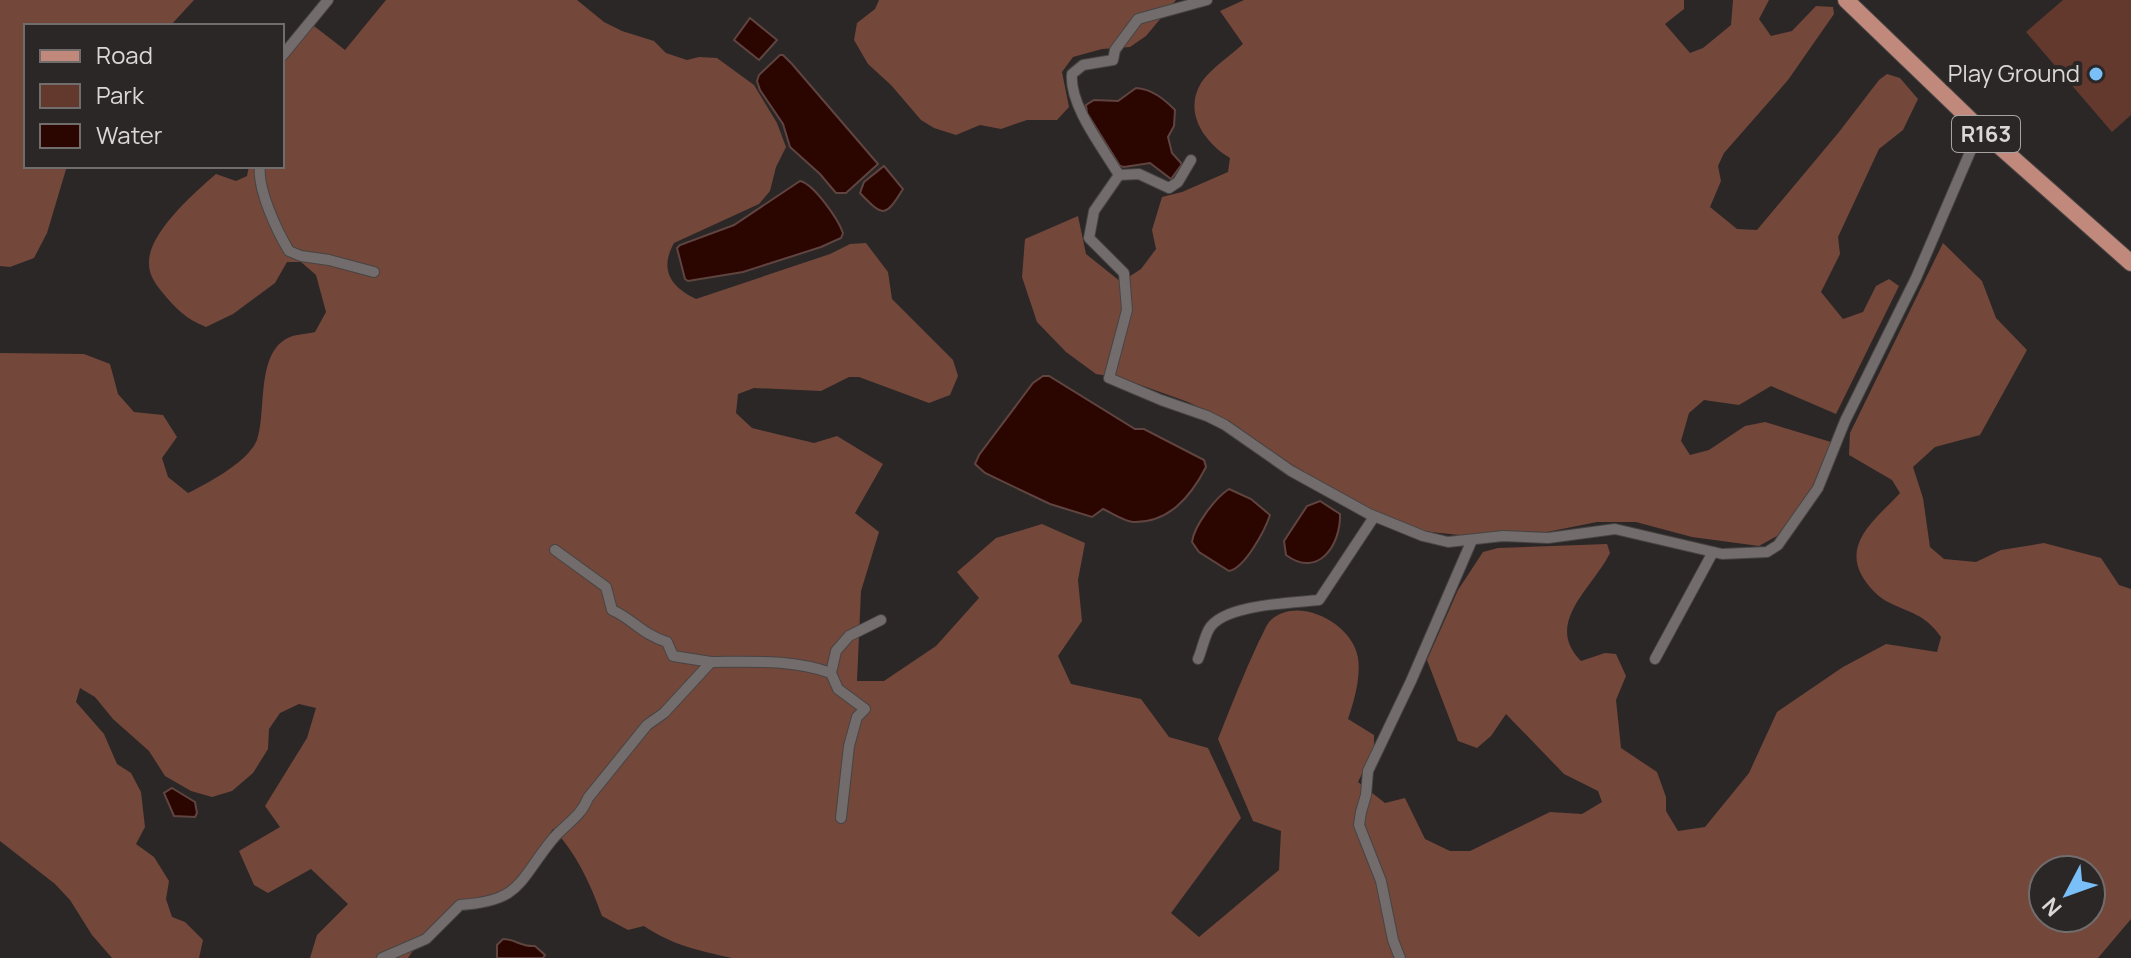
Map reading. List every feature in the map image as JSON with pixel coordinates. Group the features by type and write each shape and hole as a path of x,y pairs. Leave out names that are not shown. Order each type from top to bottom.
{"main road":[{"name":"R163","path":"1846,0 1980,129 2131,263"}],"street":[{"path":"284,54 328,0"},
{"path":"1119,175 1085,118 1071,87 1072,74 1083,65 1113,60 1115,50 1138,19 1207,0"},
{"path":"1119,175 1094,211 1089,238 1124,273 1127,310 1109,378 1225,425 1291,471 1374,517 1423,536 1448,542 1503,536 1548,538 1615,529 1713,552 1754,554 1767,552 1778,545 1812,499 1845,421 1916,278 1980,129"},
{"path":"1119,175 1139,174 1169,188 1178,182 1191,160"},
{"path":"260,168 261,190 289,251 374,272"},
{"path":"1198,659 1210,626 1227,615 1247,608 1319,600 1374,517"},
{"path":"1400,958 1393,940 1381,881 1359,825 1368,771 1472,540"},
{"path":"555,550 606,587 612,610 624,615 632,625 653,638 667,642 673,656 711,662 806,664 831,673"},
{"path":"1655,659 1713,552"},
{"path":"841,818 849,746 857,717 865,709 838,689 831,673 836,651 849,636 881,620"},
{"path":"382,958 426,939 460,905 490,903 515,889 553,838 584,808 588,798 647,725 664,713 711,662"}],"green space":[{"name":"Play Ground","path":"2063,0 2131,0 2131,115 2112,132 2026,32"}],"shaded area":[{"path":"0,0 194,0 172,24 24,24 24,168 66,168 47,233 34,258 10,267 0,266"},
{"path":"386,0 577,0 604,22 654,41 666,53 687,60 717,58 754,85 777,123 786,147 776,167 770,191 759,204 674,243 668,269 674,283 696,299 830,254 850,244 866,243 888,272 892,299 953,360 958,376 950,395 929,403 859,377 849,377 821,391 754,388 738,394 736,413 752,428 814,443 837,436 883,464 855,513 879,532 861,591 857,681 884,681 936,646 979,598 957,572 996,538 1042,524 1085,543 1078,580 1082,621 1058,656 1071,684 1141,699 1169,737 1208,748 1241,818 1171,913 1199,937 1279,870 1281,831 1253,821 1218,739 1266,627 1283,613 1310,612 1336,624 1346,634 1354,646 1359,665 1348,719 1374,735 1374,749 1358,782 1385,803 1405,798 1425,839 1450,851 1470,851 1550,812 1582,814 1602,802 1598,791 1564,774 1506,714 1491,736 1477,748 1458,741 1427,660 1458,590 1483,552 1498,548 1607,544 1610,553 1575,606 1567,633 1571,647 1581,661 1605,653 1616,654 1626,676 1616,700 1621,748 1657,772 1666,797 1666,811 1678,831 1705,827 1749,773 1777,712 1843,667 1886,644 1937,652 1941,637 1935,629 1923,618 1882,599 1861,574 1857,562 1860,540 1900,493 1892,480 1849,455 1850,433 1943,243 1982,281 1996,318 2027,350 1980,435 1935,447 1913,467 1923,498 1930,547 1944,559 1976,562 2001,550 2044,543 2101,558 2119,585 2131,589 2131,919 2098,958 732,958 676,943 644,926 628,930 602,916 582,870 553,829 517,882 485,900 457,902 427,930 408,958 310,958 317,935 348,904 311,869 268,893 254,885 239,851 280,827 265,806 307,738 316,708 299,704 280,713 269,729 268,749 253,773 232,791 212,797 191,791 165,776 149,751 113,719 95,697 80,688 76,702 104,734 117,764 131,773 141,792 145,827 136,844 154,857 169,881 166,899 172,917 185,922 203,940 199,958 112,958 55,884 0,841 0,353 84,354 110,364 118,394 134,412 163,415 177,437 162,458 168,477 188,493 227,471 245,456 257,440 271,355 279,344 290,337 315,332 326,312 316,275 301,262 287,262 275,283 233,314 206,327 181,312 159,289 150,272 150,252 174,214 216,174 236,181 247,176 249,168 284,168 284,57 314,26 345,50"},
{"path":"879,0 1176,0 1146,36 1130,47 1102,49 1073,57 1062,72 1069,107 1057,120 1027,120 1001,129 980,125 956,135 921,120 868,64 854,40 857,23 875,9"},
{"path":"1244,0 1684,0 1684,9 1665,24 1690,53 1703,48 1731,25 1733,0 1769,0 1759,19 1771,36 1792,31 1816,6 1833,7 1834,14 1788,80 1724,153 1718,166 1721,181 1710,207 1737,229 1757,230 1879,80 1887,74 1900,78 1918,99 1903,130 1879,149 1838,237 1840,254 1821,292 1843,319 1863,312 1876,286 1889,279 1899,286 1836,414 1771,386 1739,405 1704,400 1689,413 1681,441 1690,455 1709,450 1745,426 1765,422 1831,442 1815,484 1777,536 1759,546 1692,537 1636,522 1597,522 1547,532 1505,531 1468,536 1422,531 1368,510 1224,420 1188,402 1121,378 1096,374 1066,352 1037,322 1022,277 1025,239 1078,216 1086,254 1121,282 1141,269 1156,249 1152,230 1162,197 1182,192 1228,172 1230,158 1205,136 1194,105 1205,78 1243,44 1220,11"}],"water":[{"path":"750,18 777,40 759,60 734,40"},
{"path":"780,55 792,64 878,164 846,193 836,193 790,147 783,124 760,90 759,75"},
{"path":"1136,88 1157,95 1175,110 1174,126 1168,137 1172,153 1182,164 1171,179 1150,163 1120,166 1087,113 1086,105 1094,100 1118,101"},
{"path":"884,166 903,189 892,205 883,211 860,193 864,182"},
{"path":"800,181 812,188 831,211 843,233 841,238 743,272 685,279 677,248 680,245 734,225"},
{"path":"1043,376 1049,376 1135,429 1144,429 1204,460 1206,467 1193,489 1167,513 1133,522 1103,509 1092,517 1050,504 985,473 975,464 979,455 1033,383"},
{"path":"1229,489 1251,499 1270,515 1248,556 1229,571 1199,552 1192,542 1206,513"},
{"path":"1320,501 1340,514 1336,537 1332,547 1317,561 1298,561 1286,555 1284,541 1307,506"},
{"path":"172,788 195,802 195,817 174,816 164,793"},
{"path":"503,939 535,946 545,955 543,958 497,958 497,945"}],"place":[{"name":"Play Ground","path":"2096,74"}]}
